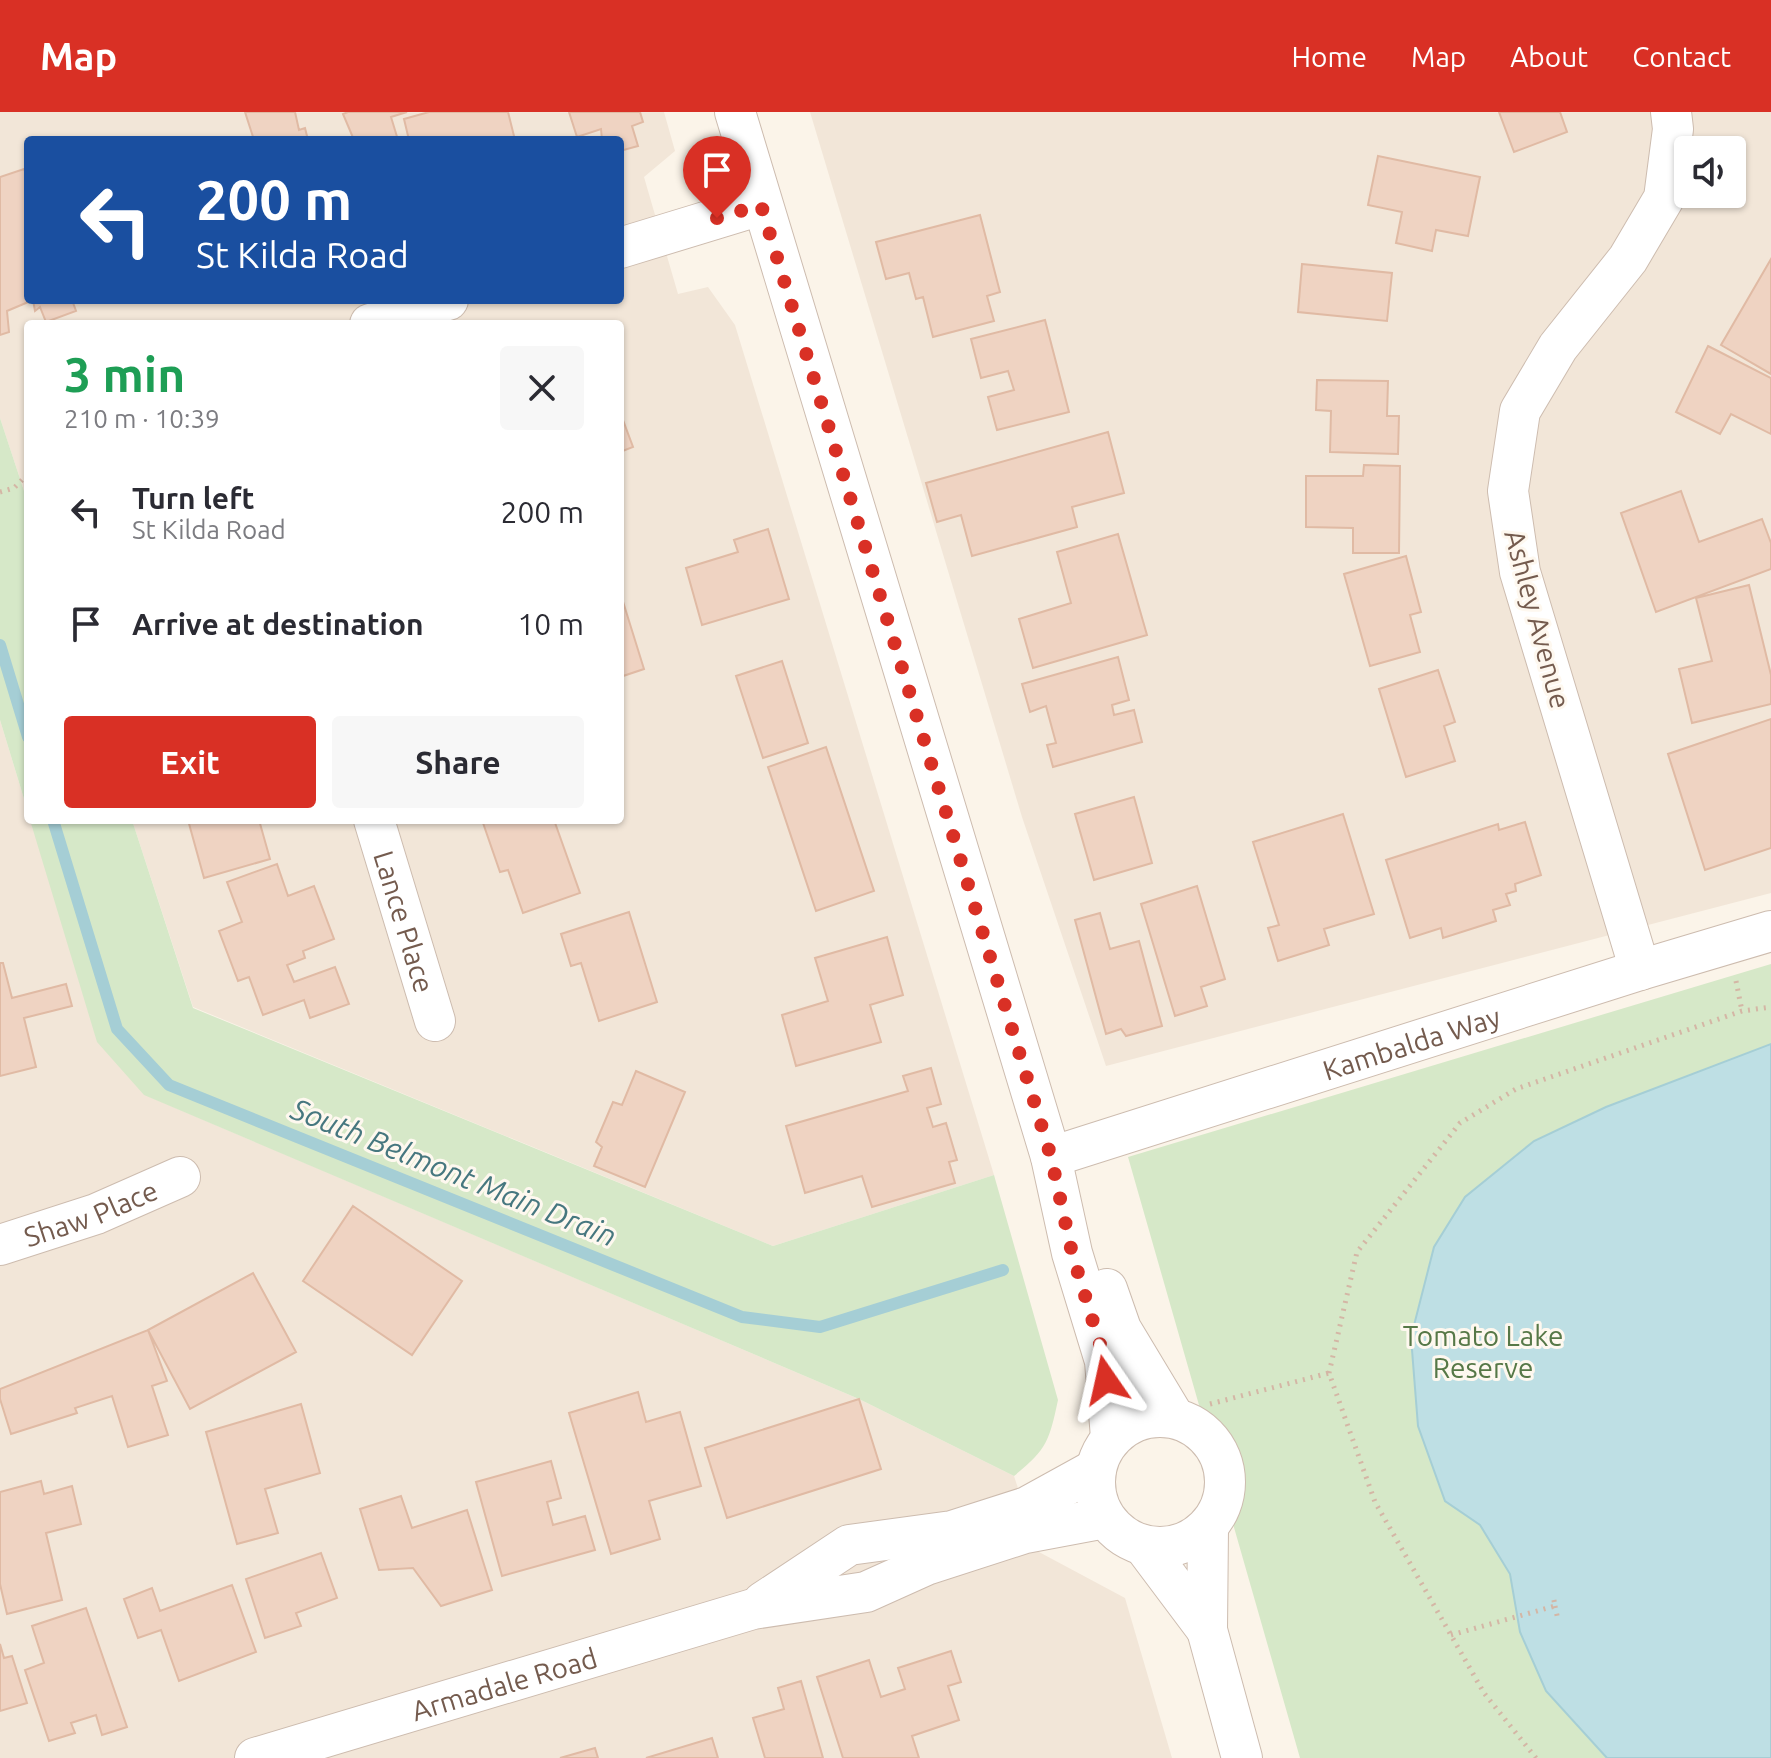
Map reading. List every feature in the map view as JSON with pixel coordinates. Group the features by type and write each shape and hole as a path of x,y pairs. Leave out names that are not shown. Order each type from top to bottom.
{"street":[{"path":"735,112 1051,1157 1072,1253 1105,1361 1104,1453 1095,1486 1098,1502 1105,1518 1129,1539 1144,1546 1161,1548 1178,1545 1208,1527 1219,1511 1225,1491 1225,1472 1220,1453 1208,1436 1192,1424 1188,1412 1121,1329 1091,1240 1051,1157"},
{"name":"Ashley Avenue","path":"1640,970 1520,572 1508,491 1520,411 1558,347 1628,259 1664,198 1673,129 1671,112"},
{"path":"624,247 761,205"},
{"path":"383,320 435,304"},
{"name":"Lance Place","path":"375,824 435,1021"},
{"name":"Kambalda Way","path":"1051,1157 1771,931"},
{"name":"Shaw Place","path":"0,1245 96,1214 180,1177"},
{"path":"1104,1453 1124,1426 1140,1419 1188,1412"},
{"name":"Armadale Road","path":"753,1609 849,1545 952,1531 1027,1507 1104,1453"},
{"name":"Armadale Road","path":"255,1758 753,1609 866,1592 926,1565 1025,1533 1105,1518"},
{"path":"1208,1527 1207,1630 1242,1758"},
{"path":"1144,1546 1207,1630"}],"path":[{"path":"0,492 14,488 24,478"},
{"path":"1735,976 1742,1011"},
{"path":"1536,1758 1484,1693 1375,1502 1329,1373 1357,1252 1460,1123 1516,1089 1742,1011 1771,1007"},
{"path":"1188,1412 1329,1373"},
{"path":"1553,1595 1558,1620"},
{"path":"1451,1635 1555,1606"}],"shaded area":[{"path":"0,112 664,112 675,151 644,177 678,294 708,287 735,325 994,1175 773,1246 193,1007 133,824 624,824 624,320 24,320 24,491 0,418"},
{"path":"810,112 1771,112 1771,893 1106,1066 1022,817"},
{"path":"0,720 24,799 24,824 32,824 150,1097 859,1399 1014,1476 1039,1552 1125,1598 1172,1758 0,1758"}],"green space":[{"path":"0,418 24,491 24,799 0,720"},
{"path":"31,824 133,824 193,1008 773,1246 994,1175 1058,1400 1045,1444 1034,1459 1014,1476 859,1399 144,1095 97,1042"},
{"name":"Tomato Lake Reserve","path":"1771,964 1771,1758 1300,1758 1128,1157"}],"water":[{"path":"1771,1044 1771,1758 1607,1758 1546,1691 1520,1632 1510,1574 1480,1525 1445,1501 1418,1426 1411,1337 1434,1247 1465,1197 1534,1141 1606,1107"}],"building":[{"path":"245,112 295,112 299,130 305,128 307,136 253,136"},
{"path":"407,112 391,117 397,136 352,136 343,114"},
{"path":"429,112 508,112 514,136 408,136 404,119"},
{"path":"569,112 640,112 643,122 632,126 638,146 624,150 624,136 602,136 601,129 577,136"},
{"path":"1499,112 1560,112 1567,132 1514,152"},
{"path":"1378,156 1480,177 1468,236 1436,230 1432,251 1396,243 1402,212 1368,205"},
{"path":"24,169 24,304 7,311 9,332 0,335 0,177"},
{"path":"980,215 1000,292 987,296 994,321 933,337 923,297 916,299 909,273 886,279 876,242"},
{"path":"1771,259 1771,374 1721,345"},
{"path":"1302,264 1392,273 1387,321 1298,312"},
{"path":"34,304 73,304 76,311 45,320 40,307 35,311"},
{"path":"1045,320 1069,412 997,430 988,397 1014,390 1008,371 981,378 971,339"},
{"path":"1708,346 1771,378 1771,434 1731,414 1720,434 1676,412"},
{"path":"1317,380 1388,381 1387,416 1399,416 1398,454 1330,452 1331,411 1316,410"},
{"path":"624,423 633,447 624,450"},
{"path":"1108,432 1124,493 1072,507 1077,527 972,556 961,515 937,522 926,483"},
{"path":"1364,465 1400,466 1399,553 1353,553 1353,528 1306,527 1306,476 1363,476"},
{"path":"1681,491 1699,542 1762,519 1771,543 1771,569 1656,612 1621,513"},
{"path":"768,529 789,599 702,625 686,568 738,552 734,540"},
{"path":"1118,534 1147,635 1033,668 1019,619 1071,603 1057,552"},
{"path":"1406,556 1421,612 1410,615 1420,652 1370,666 1344,574"},
{"path":"1749,585 1771,675 1771,704 1692,723 1679,669 1712,661 1696,598"},
{"path":"624,605 644,669 624,676"},
{"path":"1118,657 1129,700 1112,705 1114,715 1134,710 1142,742 1053,767 1047,745 1056,743 1046,706 1030,712 1022,684"},
{"path":"782,661 808,743 763,758 736,676"},
{"path":"1438,670 1455,722 1444,726 1455,761 1406,777 1379,689"},
{"path":"1771,719 1771,848 1705,870 1668,754"},
{"path":"826,747 874,891 816,911 768,767"},
{"path":"1134,797 1152,863 1094,880 1075,814"},
{"path":"1343,814 1374,914 1324,929 1329,945 1278,961 1268,928 1279,925 1253,842"},
{"path":"1525,822 1541,875 1515,884 1516,891 1506,894 1510,905 1493,910 1496,921 1443,938 1441,928 1410,938 1386,860 1498,824 1499,830"},
{"path":"189,824 260,824 270,859 204,878"},
{"path":"483,824 555,824 580,893 523,913 508,870 500,872"},
{"path":"277,864 288,896 314,886 334,939 303,951 305,958 287,965 294,982 335,967 349,1004 310,1018 304,1000 263,1015 249,977 238,981 219,931 242,922 227,882"},
{"path":"1197,886 1225,979 1201,987 1207,1006 1175,1016 1141,904"},
{"path":"629,912 657,1002 599,1021 581,963 571,966 561,934"},
{"path":"1100,913 1110,949 1139,941 1162,1026 1126,1036 1121,1029 1106,1034 1075,920"},
{"path":"887,937 903,995 870,1005 881,1042 796,1066 782,1015 828,1001 815,958"},
{"path":"0,963 3,963 12,998 66,984 72,1006 24,1018 36,1067 0,1076"},
{"path":"931,1068 941,1104 927,1108 933,1127 946,1123 957,1160 949,1162 955,1183 872,1207 862,1176 805,1193 786,1126 908,1091 903,1076"},
{"path":"636,1071 685,1092 645,1187 594,1166 602,1147 596,1142 613,1102 622,1105"},
{"path":"353,1206 462,1281 412,1355 303,1281"},
{"path":"253,1273 296,1352 190,1409 148,1330"},
{"path":"148,1330 167,1381 152,1386 168,1435 128,1447 112,1396 75,1408 77,1413 11,1434 0,1389"},
{"path":"638,1392 646,1422 680,1412 701,1486 649,1501 660,1539 611,1554 569,1413"},
{"path":"859,1399 881,1469 727,1518 705,1448"},
{"path":"301,1404 320,1473 265,1489 278,1533 237,1544 206,1432"},
{"path":"551,1461 561,1498 547,1502 553,1525 585,1516 595,1550 502,1576 476,1482"},
{"path":"41,1481 44,1494 72,1486 81,1524 46,1533 62,1600 7,1614 0,1584 0,1492"},
{"path":"401,1496 412,1528 467,1510 492,1590 441,1606 413,1568 379,1570 360,1509"},
{"path":"321,1553 337,1598 296,1613 301,1626 265,1638 246,1579"},
{"path":"232,1585 256,1652 179,1681 161,1630 138,1638 124,1599 152,1588 160,1611"},
{"path":"86,1608 127,1727 102,1735 96,1715 71,1723 75,1733 49,1741 25,1670 44,1663 32,1626"},
{"path":"0,1644 4,1658 12,1656 27,1703 0,1711"},
{"path":"951,1651 961,1682 948,1686 959,1720 912,1736 919,1758 843,1758 817,1677 869,1660 881,1697 905,1689 898,1668"},
{"path":"801,1681 823,1758 765,1758 753,1718 784,1709 778,1688"},
{"path":"712,1738 718,1758 646,1758"},
{"path":"595,1748 598,1758 560,1758"}],"waterway":[{"name":"South Belmont Main Drain","path":"0,645 24,724"},
{"name":"South Belmont Main Drain","path":"54,824 117,1029 169,1085 742,1317 820,1327 1003,1270"}],"route":[{"path":"717,218 761,205 1051,1157 1072,1253 1105,1361 1106,1380"}]}
